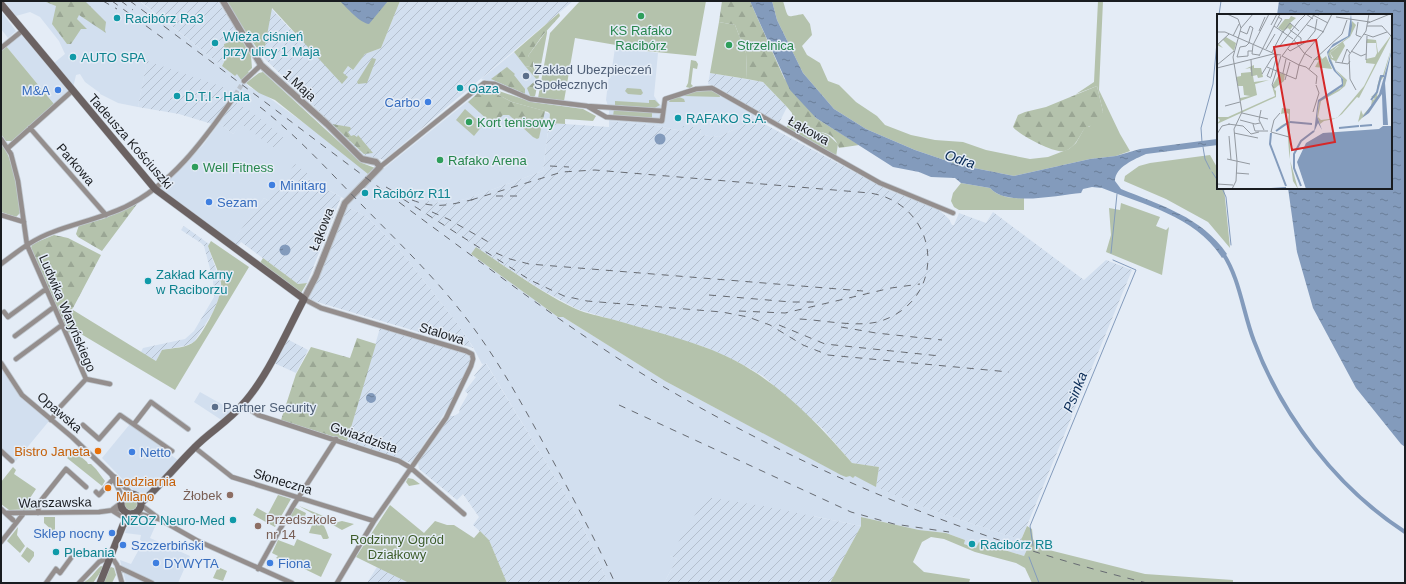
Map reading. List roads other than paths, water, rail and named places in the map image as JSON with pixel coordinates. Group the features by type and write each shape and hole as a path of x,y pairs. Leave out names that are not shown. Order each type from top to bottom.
{"main road":[{"name":"Tadeusza Kościuszki","path":"1,4 155,189 304,299"},
{"name":"Łąkowa","path":"149,496 194,447 230,418 243,405 258,384 304,299"},
{"path":"116,541 122,507 128,495 138,500 149,496"},
{"path":"100,583 125,520 134,513 138,500"},
{"path":"122,507 134,513"}],"street":[{"name":"1 Maja","path":"223,1 261,65 327,124 362,159 376,162 380,167"},
{"path":"1,48 22,31"},
{"path":"244,81 261,65"},
{"name":"Łąkowa","path":"304,299 316,276 345,203 380,167 484,83 492,83 530,99 587,106 663,111"},
{"name":"Łąkowa","path":"587,106 606,117 662,121 665,99 696,88 712,88 880,183 953,213"},
{"path":"1,139 8,148 72,91"},
{"path":"1,264 27,245 52,232 106,215 130,204 155,189 195,149 232,100"},
{"path":"599,113 604,107"},
{"path":"604,107 606,117"},
{"name":"Parkowa","path":"30,128 106,215"},
{"name":"Ludwika Waryńskiego","path":"8,148 18,181 27,245 86,379 62,406"},
{"path":"1,215 24,222"},
{"path":"4,312 8,318 46,289"},
{"name":"Stalowa","path":"304,299 315,307 452,347 473,355 472,366 446,418 411,468"},
{"path":"15,336 54,308"},
{"path":"16,359 62,325"},
{"name":"Opawska","path":"1,363 22,395 110,472 159,520"},
{"path":"86,379 110,384"},
{"path":"134,424 151,402 188,429"},
{"name":"Gwiaździsta","path":"243,405 258,415 336,439 399,461 411,468 464,514"},
{"path":"51,420 56,413"},
{"path":"83,425 99,439 120,415 172,451"},
{"path":"258,569 298,496 336,439"},
{"name":"Słoneczna","path":"194,447 232,477 298,496 374,521"},
{"path":"1,451 12,461"},
{"path":"337,583 374,521 411,468"},
{"path":"38,513 39,503 66,469 86,487"},
{"path":"96,492 100,495 114,477"},
{"name":"Opawska","path":"114,477 122,507"},
{"path":"149,496 146,506 152,513"},
{"path":"111,510 122,507"},
{"path":"111,510 122,507"},
{"name":"Warszawska","path":"1,509 6,513 15,514 111,510"},
{"path":"6,513 15,522"},
{"path":"1,542 15,522 24,513"},
{"path":"134,513 159,520 198,541 292,583"},
{"path":"15,514 15,522"},
{"path":"79,583 99,562 111,556 118,567 122,583"},
{"path":"46,583 56,570 60,572 71,558"},
{"path":"118,567 152,583"}],"water":[{"path":"340,1 388,1 369,24 358,18"},
{"path":"750,1 772,1 777,20 803,73 834,109 866,129 915,150 959,165 1014,176 1090,159 1116,156 1140,149 1217,139 1217,145 1146,154 1126,164 1118,172 1115,181 1121,189 1165,207 1193,221 1217,241 1227,254 1222,258 1211,244 1184,222 1152,207 1102,188 1092,187 1083,189 1081,193 1060,196 1033,198 1008,197 998,194 990,188 961,183 955,178 931,177 919,172 893,167 816,118 790,90"},
{"path":"1279,1 1405,1 1405,447 1356,388 1313,308 1297,252 1288,189 1392,189 1392,14 1277,14"},
{"path":"660,133 664,135 666,139 664,143 660,145 656,143 654,139 656,135"},
{"path":"283,245 287,245 289,246 289,254 283,255 280,252 280,248"},
{"path":"371,393 376,398 371,403 366,398"}],"waterway":[{"path":"1219,14 1221,1"},
{"path":"1202,142 1201,128 1213,84 1217,42"},
{"path":"1203,147 1205,159 1210,169"},
{"path":"1212,172 1217,180"},
{"path":"1222,189 1226,197 1231,245"},
{"name":"Psinka","path":"1111,253 1117,194"},
{"path":"1222,252 1233,273 1250,330 1266,369 1296,423 1314,448 1335,472 1380,514 1405,532"},
{"name":"Psinka","path":"1033,546 1030,526 1136,270 1113,260"},
{"name":"Psinka","path":"1029,557 1039,583"}],"tunnel":[{"path":"232,100 244,81"}],"railway":[{"path":"103,1 117,9"},
{"path":"112,1 164,39"},
{"path":"121,1 133,10"},
{"path":"130,1 514,287 600,347 659,384 717,417 775,447 896,502 1020,547 1147,583"},
{"path":"260,107 286,129 324,166 428,273 466,318 498,364 527,413 599,548 615,583"},
{"path":"550,166 569,167"},
{"path":"471,200 562,172 595,170 870,193 893,201 911,214 922,232 928,252 926,273 918,293 903,309 881,321 862,324 799,319"},
{"path":"386,187 410,201"},
{"path":"496,196 520,196"},
{"path":"403,199 530,280 564,296 587,301 722,312 748,317 770,325 803,345 828,355 1009,372"},
{"path":"412,200 429,205 444,205 476,199"},
{"path":"432,212 448,219 492,244"},
{"path":"496,253 510,259 529,264 863,291"},
{"path":"739,311 785,313 891,288 920,284"},
{"path":"709,295 791,302 817,302"},
{"path":"779,325 825,344 940,356"},
{"path":"841,327 876,333 942,340"},
{"path":"619,405 851,512 894,524 949,532"}],"place":[{"name":"KS Rafako Racibórz","path":"641,16"},
{"name":"Racibórz Ra3","path":"117,18"},
{"name":"Wieża ciśnień przy ulicy 1 Maja","path":"215,43"},
{"name":"Strzelnica","path":"729,45"},
{"name":"AUTO SPA","path":"73,57"},
{"name":"Zakład Ubezpieczeń Społecznych","path":"526,76"},
{"name":"Oaza","path":"460,88"},
{"name":"M&A","path":"58,90"},
{"name":"D.T.I - Hala","path":"177,96"},
{"name":"Carbo","path":"428,102"},
{"name":"RAFAKO S.A.","path":"678,118"},
{"name":"Kort tenisowy","path":"469,122"},
{"name":"Rafako Arena","path":"440,160"},
{"name":"Well Fitness","path":"195,167"},
{"name":"Minitarg","path":"272,185"},
{"name":"Racibórz R11","path":"365,193"},
{"name":"Sezam","path":"209,202"},
{"name":"Zakład Karny w Raciborzu","path":"148,281"},
{"name":"Partner Security","path":"215,407"},
{"name":"Bistro Janeta","path":"98,451"},
{"name":"Netto","path":"132,452"},
{"name":"Lodziarnia Milano","path":"108,488"},
{"name":"Żłobek","path":"230,495"},
{"name":"NZOZ Neuro-Med","path":"233,520"},
{"name":"Przedszkole nr 14","path":"258,526"},
{"name":"Sklep nocny","path":"112,533"},
{"name":"Racibórz RB","path":"972,544"},
{"name":"Szczerbiński","path":"123,545"},
{"name":"Plebania","path":"56,552"},
{"name":"DYWYTA","path":"156,563"},
{"name":"Fiona","path":"270,563"}],"water label":[{"name":"Odra","path":"960,159"}],"park label":[{"name":"Rodzinny Ogród Działkowy","path":"397,546"}]}
